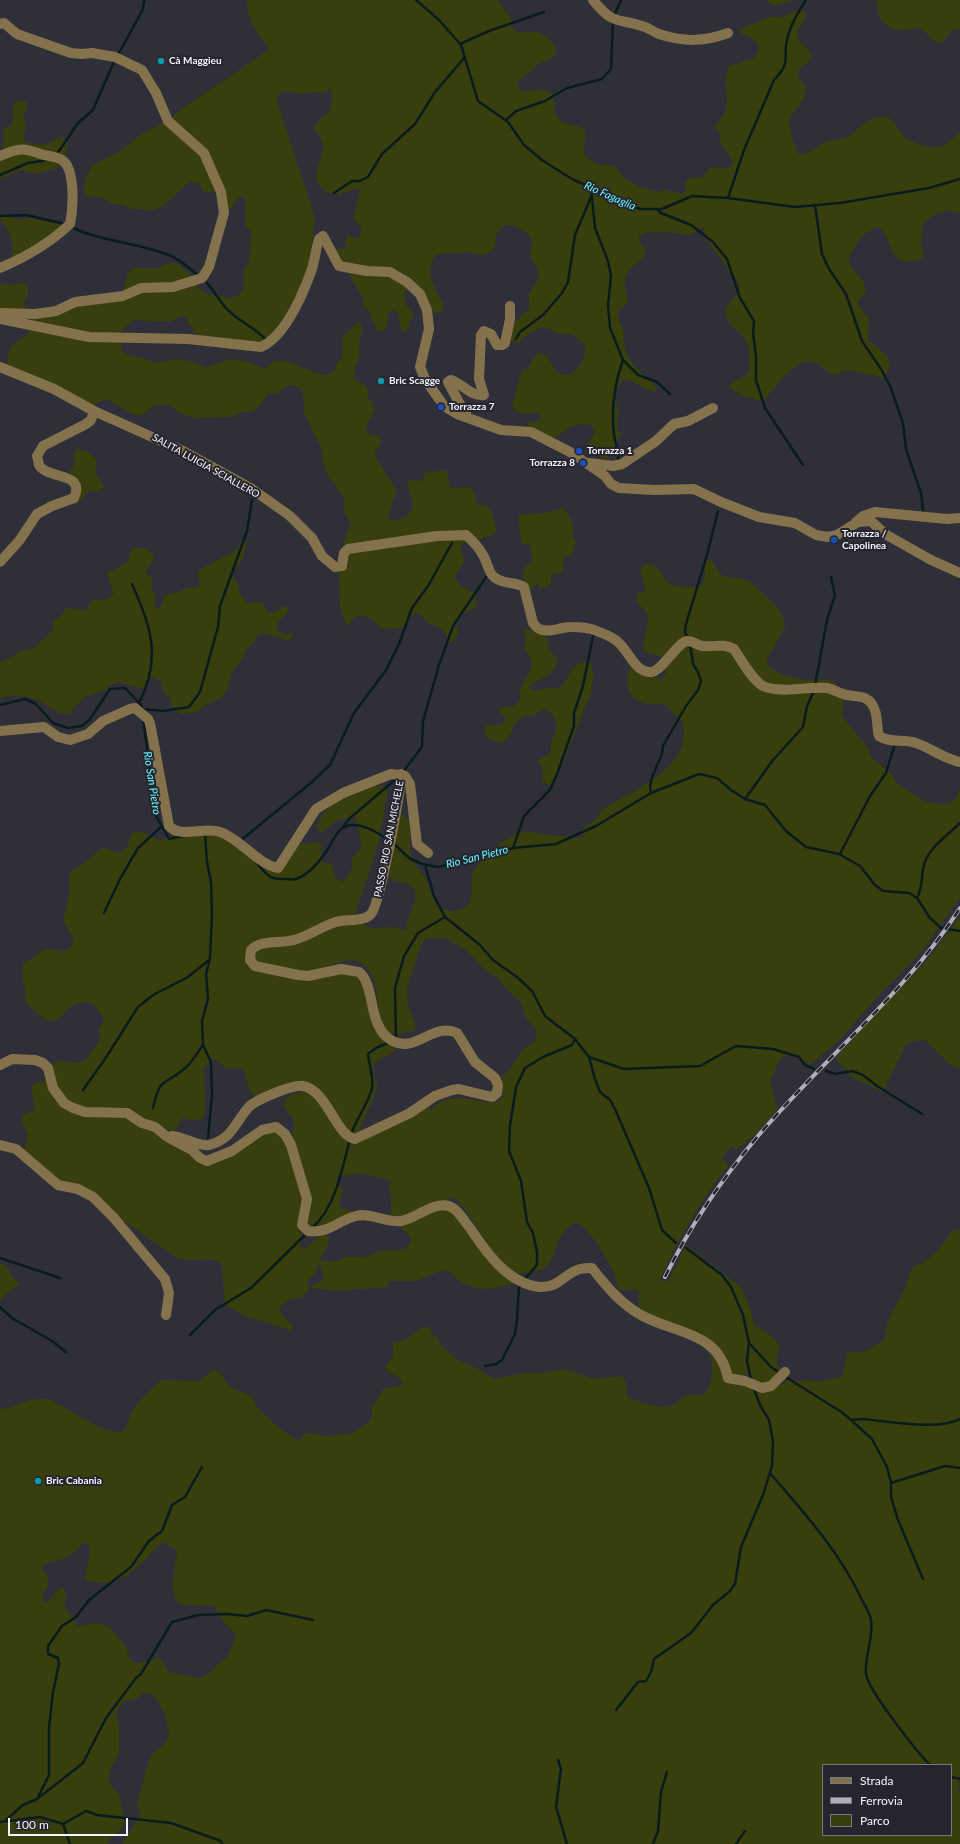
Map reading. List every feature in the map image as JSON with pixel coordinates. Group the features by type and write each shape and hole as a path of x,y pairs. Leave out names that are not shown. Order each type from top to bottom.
{"street":[{"path":"593,0 611,19 646,28 658,34 670,37 693,41 713,38 728,33"},
{"path":"0,24 4,23 17,34 71,53 82,54 92,52 115,57 142,70 156,93 168,120 204,153 221,192 224,214 209,267 202,278 173,287 141,288 123,296 75,302 56,311 34,314 0,313"},
{"path":"0,156 17,149 28,149 62,160 70,172 73,185 70,224 48,242 29,254 0,268"},
{"path":"0,319 89,337 188,339 260,347 268,343 285,326 311,270 319,239 323,236 339,266 367,271 390,272 408,282 420,294 429,318 428,338 420,362 422,374 444,406 465,417 501,430 531,432 592,464 613,466 622,464 656,441 674,424 688,421 713,408"},
{"path":"465,417 466,412 461,406 448,382 451,380 454,381 463,388 479,395 484,395 479,379 481,335 484,331 490,334 497,345 502,345 505,343 510,319 510,306"},
{"name":"SALITA LUIGIA SCIALLERO","path":"0,366 54,389 94,411 180,450 252,489 290,516 312,538 322,556 335,567 342,566 344,553 348,549 437,536 466,535 483,555 490,573 494,577 502,582 519,584 524,587 533,623 536,628 544,631 573,627 594,630 618,641 635,665 643,670 652,672 657,670 664,661 685,642 692,641 705,646 729,646 734,649 755,678 763,686 792,689 829,688 848,696 862,697 872,704 879,726 877,731 879,736 892,742 902,740 915,743 949,759 960,762"},
{"path":"0,562 19,541 37,514 52,506 74,498 77,491 76,484 68,478 45,470 40,465 37,456 44,446 86,424 91,420 94,411"},
{"path":"578,458 619,488 654,490 694,489 721,502 759,517 795,523 816,535 828,537 837,535 858,522 871,521 885,534 931,560 960,573"},
{"path":"853,525 863,516 875,512 947,519 960,518"},
{"path":"0,731 44,727 58,737 70,740 88,734 103,721 130,708 138,710 148,719 150,723 169,826 176,832 201,830 220,832 235,839 273,867 278,868 316,809 342,793 391,774 401,774 410,784 417,844 428,853"},
{"name":"PASSO RIO SAN MICHELE","path":"166,1136 186,1138 201,1146 216,1143 226,1137 234,1129 248,1108 254,1103 294,1087 301,1086 308,1087 314,1092 324,1102 346,1135 355,1139 410,1113 427,1101 444,1092 459,1089 492,1097 497,1093 498,1085 492,1074 475,1062 460,1037 453,1031 439,1031 409,1045 399,1044 390,1040 377,1022 366,982 359,972 341,969 318,974 298,975 256,966 250,960 251,950 260,944 294,940 336,922 366,918 372,914 380,891 396,812 401,774"},
{"path":"0,1065 12,1059 35,1060 43,1063 48,1068 53,1088 68,1106 85,1112 127,1113 142,1123 155,1127 166,1136 192,1150 200,1158 207,1161 232,1151 262,1130 276,1127 285,1134 291,1145 307,1198 302,1225 308,1231 318,1232 357,1215 400,1221 412,1218 437,1206 449,1206 461,1216 501,1267 511,1276 525,1283 540,1287 557,1284 580,1268 592,1268 614,1294 640,1315 679,1329 703,1340 715,1350 723,1361 728,1378 744,1381 762,1388 770,1386 785,1372"},
{"path":"0,1145 16,1149 58,1185 78,1189 92,1197 114,1218 165,1279 169,1293 166,1315"}],"green space":[{"path":"247,0 499,0 500,5 509,14 514,30 518,32 540,33 550,39 556,49 556,53 553,57 532,69 519,81 517,84 519,88 526,91 540,89 551,94 559,119 562,122 584,129 586,138 583,150 584,154 597,164 614,166 626,179 640,187 657,192 665,190 682,194 685,191 686,181 689,178 702,177 710,167 728,168 732,165 733,161 720,143 720,134 715,127 723,115 727,105 727,71 729,66 755,58 759,49 756,41 737,31 768,17 781,17 802,9 807,16 798,30 798,39 810,51 812,59 799,70 798,79 805,84 804,97 792,115 789,124 798,154 807,153 828,141 847,137 870,120 880,117 885,117 891,120 908,139 917,144 928,147 939,147 944,145 960,131 960,213 946,211 934,215 925,222 923,225 921,242 924,258 911,261 902,260 896,256 892,250 886,235 882,230 876,227 862,236 850,254 849,260 851,265 865,285 866,291 858,301 858,306 869,318 869,341 886,355 890,363 886,378 846,370 834,375 816,363 806,362 792,369 763,401 742,396 729,387 733,382 749,372 749,346 729,323 725,313 727,306 739,290 738,285 706,239 704,227 689,235 663,232 645,233 638,237 646,252 643,260 635,264 625,277 625,289 628,300 627,304 619,310 618,319 624,333 626,352 636,367 657,387 656,391 652,391 624,379 620,384 616,392 616,403 619,409 617,425 621,435 607,459 591,454 586,446 595,432 590,425 583,424 573,426 556,437 550,439 527,427 530,422 539,421 541,413 523,414 515,411 512,404 522,371 529,367 532,359 539,353 547,355 555,370 561,374 571,375 582,362 585,351 585,345 572,334 557,334 550,329 541,327 533,331 519,342 510,342 512,328 521,316 529,310 529,293 538,280 538,271 530,256 532,240 527,233 512,225 503,226 497,233 494,250 487,254 479,255 469,251 435,255 430,268 434,286 444,304 441,312 432,313 415,282 397,269 395,271 375,270 340,262 332,249 347,249 345,242 347,236 358,238 361,234 361,228 353,218 360,190 358,188 340,194 332,194 323,189 316,178 323,148 322,142 314,129 318,122 330,109 332,101 331,86 323,93 314,92 301,94 284,91 277,96 278,104 315,218 309,264 285,318 270,336 260,342 254,343 202,337 194,332 186,317 182,316 170,322 134,320 123,329 121,350 128,355 140,357 156,363 177,359 190,361 207,367 227,360 236,359 249,362 265,369 273,362 282,361 291,362 318,374 326,374 334,371 337,363 343,356 342,337 360,321 363,330 359,342 360,355 355,367 354,376 355,380 367,386 369,399 373,402 372,406 375,409 366,429 367,433 371,436 379,435 381,442 379,447 375,449 376,457 396,490 395,498 389,512 389,520 401,519 407,516 411,511 413,503 407,483 411,480 423,481 425,473 444,470 447,471 450,488 466,487 474,490 477,504 485,505 491,510 497,531 492,535 478,541 468,540 460,546 465,561 455,575 461,586 473,592 478,604 473,609 464,613 456,623 458,635 453,641 449,643 444,630 428,623 419,613 412,615 409,623 403,628 381,629 372,619 360,615 352,620 347,627 340,606 339,571 349,564 344,546 346,534 351,523 344,512 343,496 327,475 322,458 322,450 304,413 303,392 297,386 287,386 278,393 268,394 255,410 251,412 242,412 230,417 192,418 180,413 169,405 156,405 141,416 132,414 107,399 95,404 90,404 8,367 10,349 17,341 28,335 29,327 20,319 74,306 121,299 128,273 134,268 157,268 175,263 193,275 196,284 205,294 218,295 230,299 242,293 244,281 243,269 249,263 251,239 251,231 245,225 246,200 244,197 238,198 231,209 227,210 220,177 171,119 177,112 270,49 251,22"},
{"path":"766,0 795,0 773,6"},
{"path":"877,0 960,0 960,30 953,29 943,43 934,41 920,29 898,30 892,28 883,22 880,17"},
{"path":"16,101 25,101 28,104 24,116 26,129 23,138 25,142 43,145 62,137 67,141 67,149 64,158 0,152 3,149 4,131 13,122 13,104"},
{"path":"163,122 198,149 218,190 205,193 198,183 189,182 162,207 154,210 131,209 123,205 110,203 103,198 86,196 84,188 86,179 94,164 121,151 137,137"},
{"path":"12,152 61,161 58,167 54,169 37,174 21,170 0,179 0,158"},
{"path":"1,216 22,220 31,218 48,222 66,222 67,224 12,260 13,249 11,238 7,228 0,220"},
{"path":"351,273 387,275 411,287 404,292 406,298 405,304 414,314 413,318 409,320 410,326 406,332 402,332 398,314 394,310 388,312 388,324 386,328 381,332 377,330 370,316 371,313 364,307 363,298 349,275"},
{"path":"0,283 8,285 25,283 28,285 28,294 24,302 26,311 0,311"},
{"path":"77,449 86,451 96,459 96,473 104,487 98,492 89,491 78,503 70,504 76,499 70,470 74,466 74,453"},
{"path":"563,508 571,519 573,526 573,539 576,542 571,558 564,554 563,572 551,575 551,583 548,587 539,589 538,584 533,585 533,589 529,588 527,582 524,581 523,570 526,569 525,565 533,563 529,544 522,545 518,515 544,513"},
{"path":"242,540 246,542 243,559 232,573 238,584 240,593 247,603 262,602 268,613 273,613 284,606 287,607 288,611 279,622 278,627 282,635 294,633 289,641 264,633 256,637 255,641 246,650 242,659 231,674 228,687 222,698 209,703 199,711 181,714 173,709 169,697 163,692 162,682 151,677 144,689 118,682 113,684 106,689 84,698 69,714 57,712 36,699 26,696 10,696 0,698 0,663 19,652 35,647 53,630 53,621 63,614 64,609 72,608 85,611 93,600 106,599 114,594 107,573 109,569 113,571 128,561 132,548 146,548 150,551 154,558 145,573 152,577 152,590 156,596 154,605 157,608 161,607 165,595 182,591 185,588 198,587 200,582 198,574 199,570 237,550"},
{"path":"705,560 713,561 716,568 724,576 748,581 778,608 786,625 766,662 779,673 787,676 806,680 833,679 843,699 842,716 868,748 871,757 891,773 895,781 924,801 942,805 950,803 957,797 960,788 960,897 924,949 878,996 839,1040 811,1064 787,1055 780,1059 770,1082 778,1108 754,1136 736,1150 731,1146 722,1158 729,1165 691,1220 674,1250 660,1280 668,1282 686,1245 742,1288 751,1310 754,1325 768,1333 780,1345 776,1362 783,1373 767,1384 758,1382 748,1374 740,1376 731,1374 724,1357 644,1312 638,1306 639,1292 635,1290 620,1290 614,1273 598,1244 581,1225 576,1222 568,1227 563,1233 548,1265 540,1270 518,1274 509,1268 492,1251 464,1208 457,1200 449,1197 447,1200 408,1218 391,1217 391,1197 389,1188 392,1181 368,1175 354,1174 341,1177 336,1176 343,1191 339,1204 340,1208 352,1211 352,1215 316,1232 307,1224 311,1195 292,1138 294,1122 284,1102 288,1096 305,1091 316,1097 352,1146 388,1128 393,1128 395,1124 428,1105 430,1110 440,1103 456,1098 498,1102 503,1096 502,1086 499,1080 507,1072 522,1051 536,1040 537,1031 526,1018 521,1002 503,985 498,978 484,969 466,950 444,938 427,938 421,945 407,989 408,1006 415,1022 415,1031 398,1034 389,1032 382,1023 373,979 368,969 362,964 348,960 312,971 306,971 274,967 255,960 255,951 266,947 293,945 343,925 362,924 372,928 389,927 406,930 407,922 415,899 415,893 412,887 405,883 393,881 389,874 393,858 388,853 398,820 403,814 409,823 410,849 413,861 423,875 432,897 438,905 444,909 456,911 466,906 471,899 472,874 474,870 490,852 505,840 520,832 527,831 584,839 581,830 597,818 601,810 659,775 671,764 680,752 684,737 682,721 672,713 668,707 664,705 647,704 641,702 632,696 629,691 627,680 630,668 661,680 666,673 662,657 644,652 643,645 648,619 643,608 637,603 637,594 646,591 641,574 642,565 652,564 670,584 678,587 692,587 701,586 705,578"},
{"path":"522,628 539,633 545,637 550,644 547,647 549,651 556,656 558,660 553,671 529,688 532,691 545,688 559,688 574,667 584,662 591,663 594,676 591,693 554,785 550,786 542,781 543,768 537,761 540,758 549,755 551,752 551,743 557,726 552,713 544,709 533,716 524,716 514,724 512,732 503,744 487,738 485,733 487,725 500,725 504,723 505,718 497,709 501,707 514,706 520,700 520,689 531,665 531,660 525,651 526,638"},
{"path":"375,786 384,786 387,788 387,796 378,845 355,914 291,937 268,938 247,962 250,967 261,972 355,973 363,984 372,1021 395,1048 391,1054 377,1061 373,1067 372,1070 377,1087 359,1133 349,1135 316,1089 275,1090 255,1096 249,1090 245,1074 240,1067 226,1069 217,1060 212,1059 204,1069 206,1107 203,1118 195,1121 182,1118 176,1130 172,1131 144,1121 78,1106 67,1100 59,1091 52,1064 60,1060 73,1063 82,1062 85,1060 100,1040 99,1031 104,1019 94,1005 81,1003 72,1006 56,1021 46,1021 26,1003 25,986 22,979 23,963 41,951 49,949 64,951 71,947 74,940 63,921 70,890 69,873 102,848 118,853 121,852 128,844 132,833 139,831 146,833 160,841 173,835 218,833 274,870 297,845 318,842 322,845 321,861 332,865 335,878 343,882 352,868 352,859 362,846 355,817 338,820 320,833 316,826 325,811 333,804 350,795"},
{"path":"960,916 960,1069 949,1064 924,1039 906,1044 883,1092 855,1079 835,1058 931,956"},
{"path":"48,1079 64,1106 122,1115 183,1149 201,1163 268,1132 279,1133 283,1136 299,1179 303,1202 297,1221 302,1237 300,1245 303,1249 322,1235 326,1235 330,1238 326,1250 319,1260 336,1262 345,1257 365,1257 382,1250 391,1251 404,1249 410,1244 411,1240 410,1236 400,1228 401,1224 440,1208 453,1211 517,1282 502,1287 487,1289 472,1287 464,1284 449,1272 442,1270 417,1281 392,1281 388,1283 387,1287 338,1291 310,1288 302,1298 289,1300 279,1309 283,1316 292,1325 292,1331 245,1316 225,1305 222,1267 219,1262 215,1260 188,1260 178,1258 109,1211 64,1185 24,1150 28,1134 22,1123 22,1115 34,1111 32,1092 33,1085 37,1082","holes":["319,1262 324,1278 310,1288 307,1285 308,1281 317,1270"]},
{"path":"952,1230 960,1230 960,1770 958,1792 960,1792 960,1844 122,1844 141,1814 137,1804 152,1754 161,1747 169,1736 160,1704 152,1694 145,1693 134,1700 123,1702 116,1712 119,1728 119,1753 111,1767 108,1781 119,1794 125,1822 121,1830 111,1837 107,1844 0,1844 0,1409 34,1399 48,1399 98,1426 120,1432 125,1429 131,1414 144,1396 161,1380 198,1381 215,1369 222,1374 228,1386 251,1396 260,1411 283,1431 299,1441 303,1434 311,1433 324,1436 351,1434 370,1421 372,1417 372,1408 383,1389 400,1386 403,1383 398,1377 387,1371 385,1367 393,1356 393,1343 405,1340 423,1327 430,1327 431,1333 438,1339 441,1346 458,1360 473,1366 494,1379 524,1373 542,1373 564,1369 594,1379 622,1376 626,1383 627,1397 659,1407 672,1405 685,1396 701,1395 707,1391 712,1375 712,1363 709,1354 718,1359 723,1375 775,1388 789,1380 819,1381 842,1377 847,1353 866,1351 884,1340 888,1321 903,1292 912,1268 931,1257 940,1248","holes":["163,1542 177,1551 173,1577 173,1590 177,1602 185,1605 214,1606 223,1622 236,1635 228,1656 204,1677 199,1678 169,1672 160,1658 138,1663 133,1662 125,1645 108,1626 95,1623 78,1626 64,1604 67,1596 64,1588 60,1588 47,1602 43,1602 43,1594 49,1583 47,1575 41,1569 43,1565 68,1557 84,1543 88,1543 90,1552 85,1578 87,1581 100,1583 112,1582 127,1575"]},
{"path":"0,1263 8,1267 12,1277 21,1284 3,1296 0,1301"}],"waterway":[{"path":"118,55 143,9 144,0"},
{"name":"Rio Fagaglia","path":"416,0 439,20 461,45 478,101 508,122 524,145 542,160 572,179 640,209 662,209 692,196 728,198 795,207 840,203 929,188 960,179"},
{"path":"614,16 621,0"},
{"path":"728,198 744,150 774,80 785,64 788,34 797,14 806,0"},
{"path":"460,44 489,31 544,12"},
{"path":"506,120 516,111 545,101 567,88 602,79 611,69 613,21"},
{"path":"334,193 352,181 360,181 368,177 382,154 415,124 435,92 465,57"},
{"path":"57,154 78,123 93,110 115,59"},
{"path":"0,175 28,163 47,160"},
{"path":"591,188 595,228 608,261 611,276 608,306 610,328 623,360 617,378 613,406 614,434 618,459"},
{"path":"516,339 520,332 543,315 562,293 568,282 575,235 591,197"},
{"path":"815,205 822,254 829,269 846,294 862,341 881,369 891,388 903,423 906,449 921,493 923,511"},
{"path":"658,210 661,213 691,225 713,242 727,259 740,298 754,321 753,333 756,357 756,380 765,408 803,465"},
{"path":"0,216 26,215 65,224"},
{"path":"71,227 82,232 152,249 168,255 182,263 199,276"},
{"path":"203,279 229,311 258,332 266,340"},
{"path":"623,360 638,375 657,382 670,394"},
{"path":"142,709 163,711 189,707 200,692 218,627 220,606 247,531 252,500"},
{"path":"688,639 685,632 686,624 707,555 718,511"},
{"path":"240,841 312,782 330,765 354,713 386,670 399,644 412,608 428,586 452,543"},
{"path":"402,773 422,747 423,721 439,665 453,626 486,577"},
{"path":"815,686 827,620 835,595 831,577"},
{"path":"132,584 149,629 152,657 146,687 139,703"},
{"path":"513,848 524,816 550,790 557,774 574,726 574,713 583,686 593,636"},
{"path":"651,793 650,786 652,777 662,754 663,746 686,706 698,690 701,681 693,664 690,644"},
{"name":"Rio San Pietro","path":"0,705 25,699 36,704 53,723 68,728 82,726 90,719 110,689 125,688 141,705 142,709"},
{"path":"745,799 773,760 803,727 807,706 814,691"},
{"name":"Rio San Pietro","path":"143,718 156,816 169,839 184,836"},
{"path":"840,854 870,796 886,773 895,744"},
{"name":"Rio San Pietro","path":"393,843 409,858 422,864 438,867 473,860 513,848 556,844 596,826 651,793 699,774 717,778 745,799 765,805 786,831 806,847 839,854 860,866 875,885 883,891 909,893 917,898 930,918 941,928 960,931"},
{"path":"343,827 349,819 397,778"},
{"path":"917,898 927,856 935,846 960,823"},
{"name":"Rio San Pietro","path":"256,862 269,876 276,879 295,879 309,872 317,864 337,833 347,826 358,825 387,839"},
{"path":"104,913 120,879 138,848 161,827"},
{"path":"153,1108 162,1084 186,1068 203,1045 202,1021 208,999 206,974 210,958 212,915 211,882 207,862 205,834"},
{"path":"425,865 434,896 445,917 480,945 493,960 517,977 532,991 545,1016 575,1039 589,1057 600,1092 610,1100 615,1109 649,1188 662,1230 676,1243"},
{"path":"396,1039 395,988 404,956 418,933 445,917"},
{"path":"83,1090 105,1059 138,1007 153,995 188,977 209,960"},
{"path":"524,1280 537,1265 537,1252 533,1233 527,1222 521,1181 509,1151 510,1126 516,1087 525,1068 543,1057 572,1045 575,1039"},
{"path":"351,1135 368,1100 372,1088 372,1076 368,1054 376,1048 390,1042"},
{"path":"203,1045 211,1062 212,1095 208,1138"},
{"path":"589,1057 624,1069 700,1066 736,1046 773,1049 799,1057 805,1065 814,1069"},
{"path":"826,1071 836,1074 852,1071 863,1075 877,1086 922,1114"},
{"path":"313,1227 321,1218 333,1198 350,1139"},
{"path":"190,1335 215,1310 251,1288 306,1234"},
{"path":"686,1248 722,1275 731,1287 743,1315 749,1343 771,1367 780,1373"},
{"path":"0,1258 60,1278"},
{"path":"485,1366 496,1364 502,1360 515,1334 519,1286 521,1283"},
{"path":"0,1307 12,1318 52,1341 66,1352"},
{"path":"749,1343 747,1361 751,1380"},
{"path":"784,1376 843,1413 872,1439 887,1467 891,1483 891,1497 898,1520 923,1579"},
{"path":"616,1710 638,1682 646,1681 651,1672 654,1659 691,1633 713,1605 730,1591 735,1584 741,1547 763,1495 772,1466 773,1441 769,1420 760,1405 753,1387"},
{"path":"852,1420 862,1419 926,1425 950,1423 960,1419"},
{"path":"891,1483 945,1466 960,1468"},
{"path":"37,1799 49,1775 49,1728 53,1692 59,1664 58,1658 48,1654 48,1646 62,1626 76,1617 89,1600 131,1567 149,1541 162,1531 172,1505 185,1497 202,1467"},
{"path":"770,1473 832,1549 853,1582 869,1612 872,1626 866,1662 866,1674 869,1682 894,1721 929,1764"},
{"path":"6,1820 23,1805 37,1799 83,1763 106,1718 136,1678 141,1674 172,1622 198,1615 227,1614 247,1616 266,1610 313,1620"},
{"path":"558,1760 561,1769 556,1807 567,1844"},
{"path":"653,1844 658,1831 661,1792 667,1772"},
{"path":"952,1777 960,1779"},
{"path":"0,1822 40,1817 63,1824 86,1811 97,1815 171,1823 221,1841 222,1844"},
{"path":"63,1824 70,1844"},
{"path":"736,1844 745,1831"}],"railway":[{"path":"665,1277 685,1240 731,1169 783,1108 889,998 938,939 960,908"}],"place":[{"name":"Cà Maggieu","path":"161,61"},
{"name":"Bric Scagge","path":"381,381"},
{"name":"Torrazza 7","path":"441,407"},
{"name":"Torrazza 1","path":"579,451"},
{"name":"Torrazza 8","path":"583,463"},
{"name":"Torrazza / Capolinea","path":"834,540"},
{"name":"Bric Cabania","path":"38,1481"}]}
